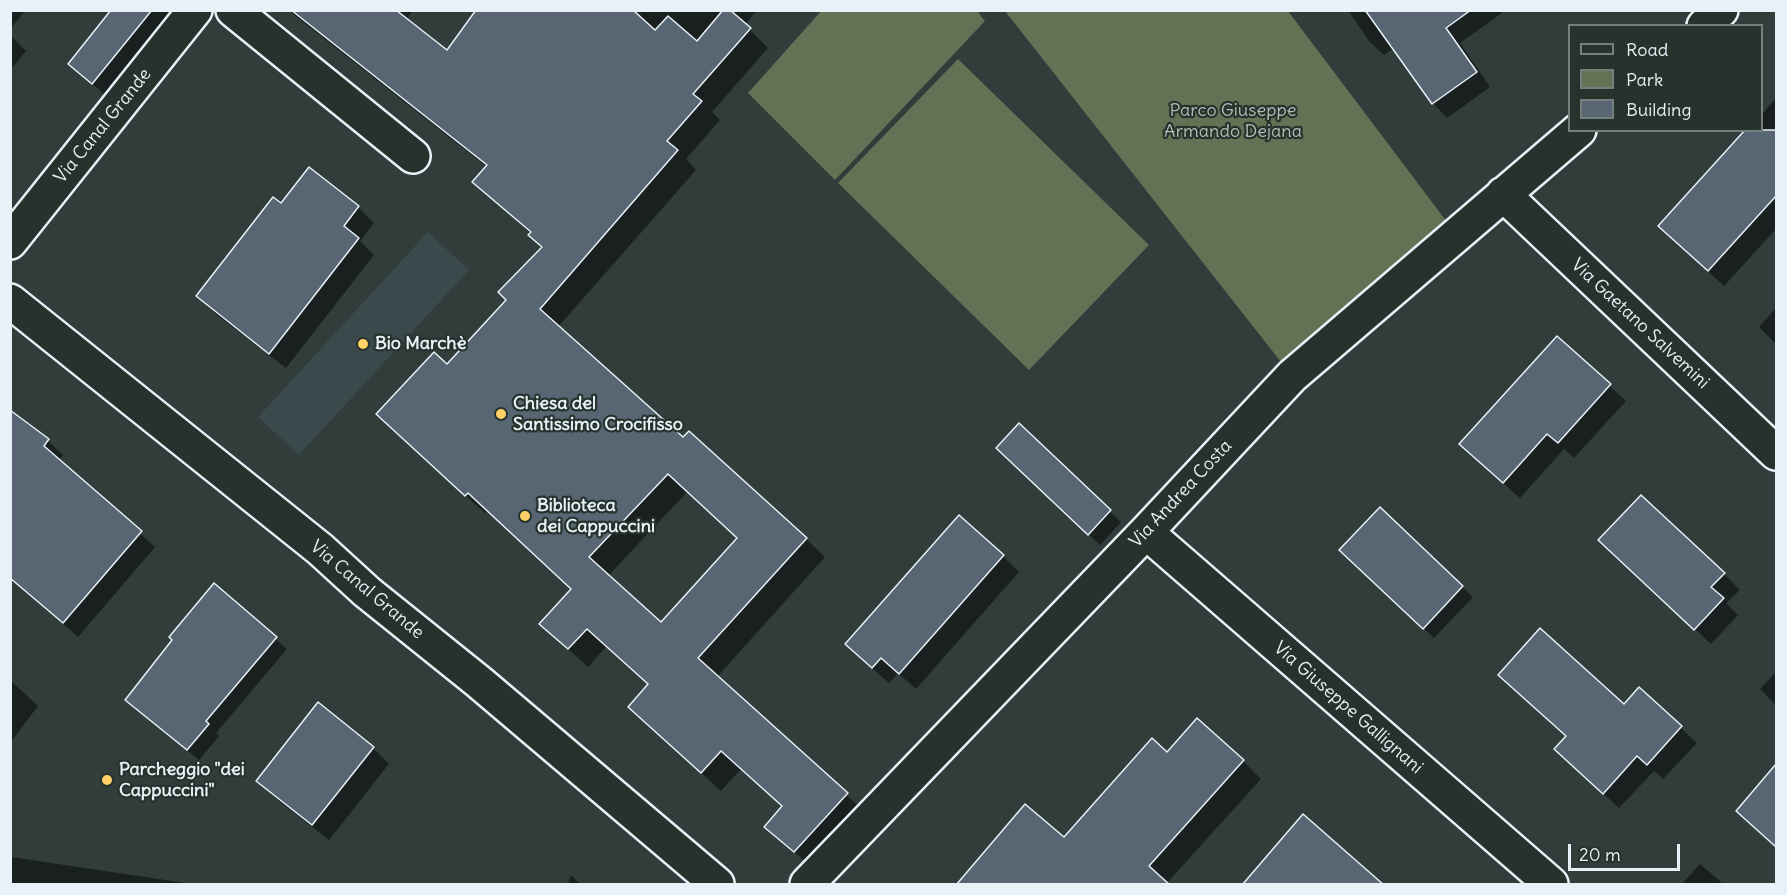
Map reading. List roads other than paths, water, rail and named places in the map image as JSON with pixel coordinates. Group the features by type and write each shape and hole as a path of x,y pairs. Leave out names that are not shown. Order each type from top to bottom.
{"street":[{"name":"Via Canal Grande","path":"10,242 195,10"},
{"path":"233,10 412,156"},
{"path":"1706,24 1721,10"},
{"name":"Via Andrea Costa","path":"807,885 1146,532 1292,376 1577,132"},
{"name":"Via Gaetano Salvemini","path":"1503,195 1776,453"},
{"name":"Via Canal Grande","path":"10,301 320,549 367,592 479,682 717,885"},
{"name":"Via Giuseppe Gallignani","path":"1146,532 1551,885"}],"place":[{"name":"Bio Marchè","path":"363,344"},
{"name":"Chiesa del Santissimo Crocifisso","path":"501,414"},
{"name":"Biblioteca dei Cappuccini","path":"525,516"},
{"name":"Parcheggio \"dei Cappuccini\"","path":"107,780"}],"park label":[{"name":"Parco Giuseppe Armando Dejana","path":"1233,121"}]}
